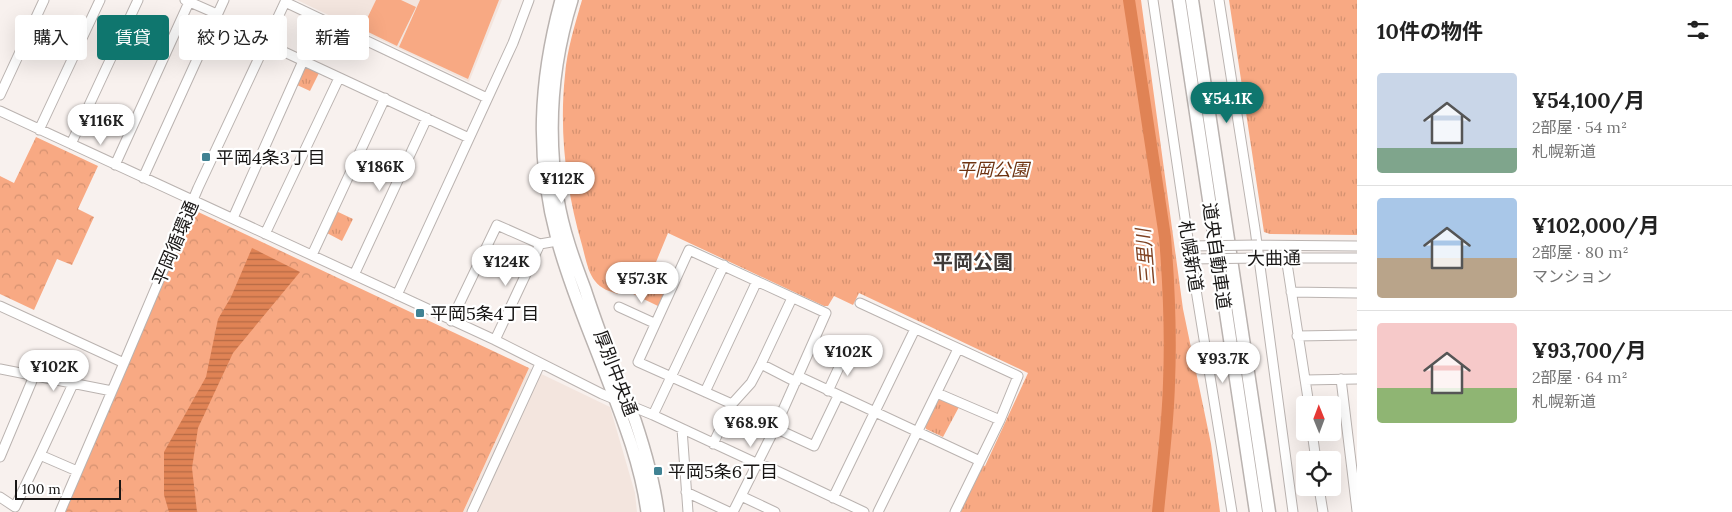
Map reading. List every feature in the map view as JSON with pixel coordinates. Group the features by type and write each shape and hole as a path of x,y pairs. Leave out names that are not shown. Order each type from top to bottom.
{"highway":[{"name":"道央自動車道","path":"1179,0 1256,512"},
{"name":"道央自動車道","path":"1192,0 1269,512"}],"main road":[{"name":"厚別中央通","path":"561,0 551,36 546,66 541,127 543,171 557,241 617,400 636,457 647,512"},
{"name":"厚別中央通","path":"572,0 555,78 552,134 554,170 562,216 574,261 647,459 658,512"}],"street":[{"path":"0,95 44,0"},
{"path":"39,130 100,0"},
{"path":"71,144 138,0"},
{"path":"143,178 224,0"},
{"path":"397,295 513,43 528,0"},
{"name":"札幌新道","path":"1153,0 1191,259 1232,512"},
{"path":"1219,0 1258,245 1293,512"},
{"path":"115,165 188,1 217,14"},
{"path":"286,1 488,98"},
{"name":"平岡循環通","path":"279,15 286,1"},
{"path":"287,53 469,138"},
{"name":"平岡循環通","path":"60,512 193,200 257,60"},
{"path":"233,218 303,61"},
{"path":"265,234 339,78"},
{"path":"312,255 385,98"},
{"path":"0,111 494,340 617,400 773,469 860,511"},
{"path":"354,275 427,118"},
{"path":"451,321 497,225 540,244 557,241"},
{"path":"494,340 540,244"},
{"name":"大曲通","path":"1190,246 1357,246"},
{"path":"732,404 638,362 690,250 826,313 775,428 733,512"},
{"path":"1286,257 1307,396"},
{"name":"大曲通","path":"1191,259 1357,258"},
{"path":"653,415 724,265"},
{"path":"706,392 757,281"},
{"path":"1291,292 1357,293"},
{"path":"713,444 732,404 751,383 762,364 792,298"},
{"path":"860,303 1018,376 1000,420 955,512"},
{"path":"0,306 124,363"},
{"path":"619,307 654,324"},
{"path":"833,498 915,329"},
{"path":"1297,336 1357,335"},
{"path":"878,512 958,348"},
{"path":"828,391 846,352"},
{"path":"472,512 540,364"},
{"path":"762,364 828,391 980,460"},
{"path":"0,369 112,391"},
{"path":"0,458 34,376"},
{"path":"1305,380 1357,380"},
{"path":"1341,380 1357,511"},
{"path":"0,497 14,506 40,455 72,384"},
{"path":"937,393 1000,420"},
{"path":"775,428 814,446 838,396"},
{"path":"682,429 688,512"},
{"path":"40,455 77,471"},
{"path":"686,492 728,512"},
{"path":"741,496 775,512"},
{"path":"1321,496 1323,512"}],"shaded area":[{"path":"297,0 502,0 469,82 369,34 369,15 328,15"},
{"path":"252,248 300,272 233,353 198,428 192,468 197,512 169,512 164,495 164,452 206,377 218,319 231,297"},
{"path":"529,368 610,407 635,493 637,512 463,512"}],"green space":[{"path":"376,0 401,0 416,7 397,46 369,32 369,15"},
{"path":"420,0 499,0 468,79 399,47"},
{"name":"平岡公園","path":"582,0 1141,0 1183,309 1211,444 1220,512 958,512 980,464 985,466 1028,373 859,293 853,305 834,296 828,306 824,306 668,233 654,267 639,285 618,294 597,284 589,269 576,224 565,161 563,96 566,65"},
{"path":"1229,0 1357,0 1357,235 1270,234 1264,232"},
{"path":"308,68 319,73 310,91 297,85 304,69"},
{"path":"36,137 98,166 78,209 94,217 72,265 57,259 34,310 0,294 0,176 14,183"},
{"path":"194,210 529,368 463,512 65,512"},
{"path":"336,211 353,219 342,241 325,232"},
{"path":"655,268 672,277 658,306 629,292 639,285"},
{"path":"941,398 959,407 943,437 925,427 938,399"}],"waterway":[{"name":"三里川","path":"1129,0 1165,237 1168,274 1170,365 1158,512"}],"place":[{"name":"平岡4条3丁目","path":"206,157"},
{"name":"平岡5条4丁目","path":"420,313"},
{"name":"平岡5条6丁目","path":"658,471"}],"district":[{"name":"平岡公園","path":"973,261"}]}
